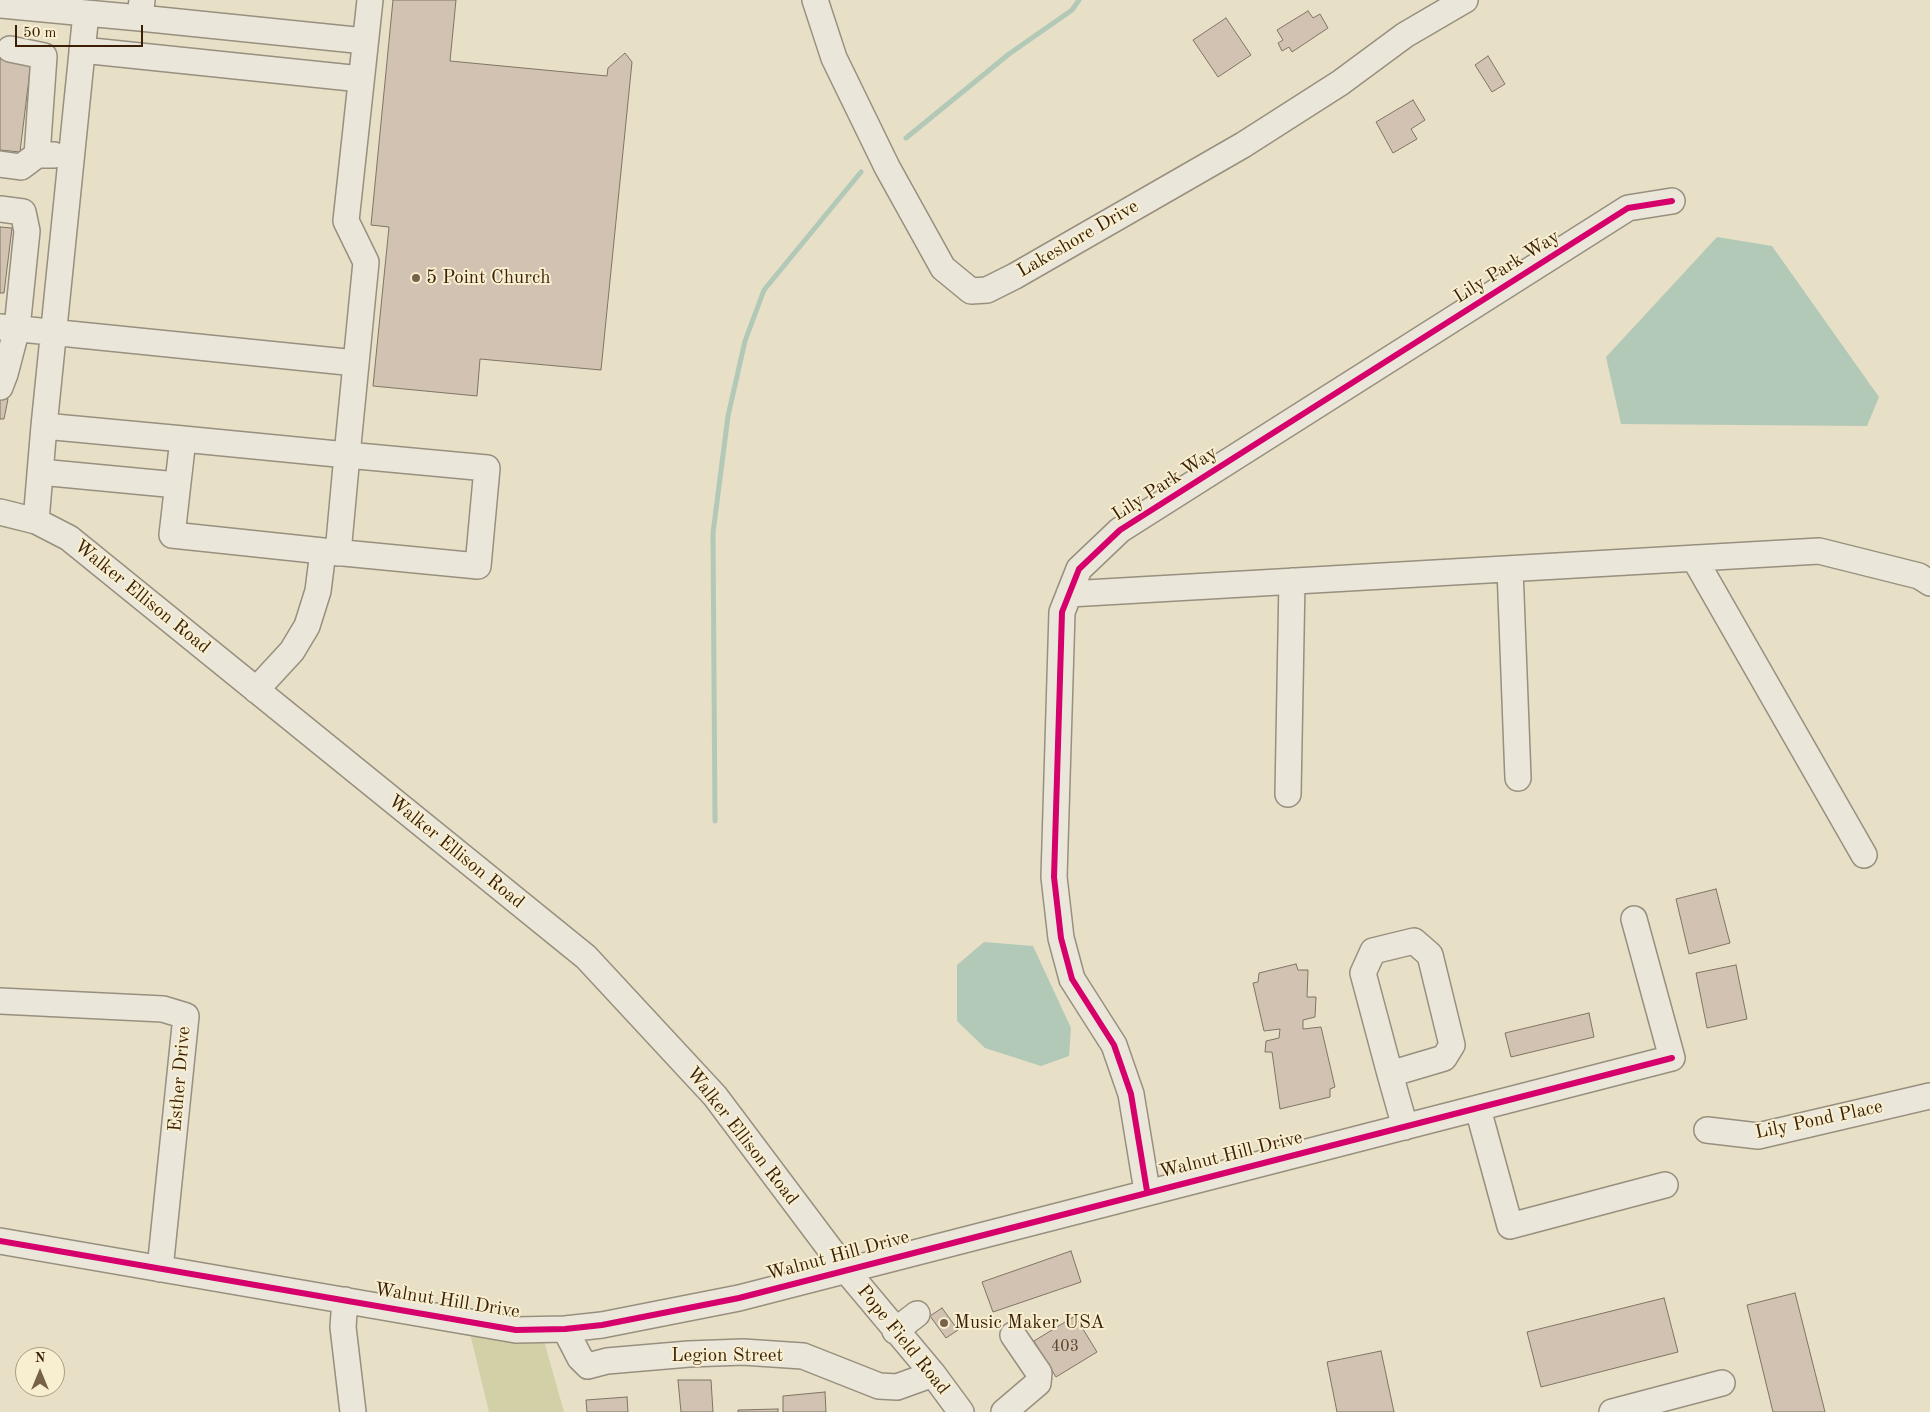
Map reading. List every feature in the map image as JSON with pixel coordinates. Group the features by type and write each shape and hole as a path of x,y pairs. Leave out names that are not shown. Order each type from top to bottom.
{"street":[{"name":"Lakeshore Drive","path":"816,0 834,58 887,166 943,268 971,291 988,290 1015,276 1243,145 1340,83 1405,35 1465,0"},
{"path":"256,690 292,651 307,626 330,552 347,455 366,262 346,222 365,41 364,1"},
{"path":"37,155 44,56 5,48 9,4 86,13 141,9 365,41"},
{"path":"36,520 86,13"},
{"path":"82,50 361,79"},
{"path":"0,164 22,166 37,155 72,156"},
{"name":"Lily Park Way","path":"1147,1191 1132,1094 1114,1045 1072,979 1061,938 1054,877 1062,612 1079,569 1120,530 1628,208 1672,201"},
{"path":"12,211 66,216"},
{"path":"0,387 5,374 8,328 27,231 12,211"},
{"path":"8,328 356,363"},
{"path":"44,426 183,439 347,455 487,468 478,566 172,535 183,439"},
{"path":"40,472 177,485"},
{"name":"Walker Ellison Road","path":"0,512 36,520 69,538 586,957 716,1096 845,1269"},
{"path":"1070,594 1820,551 1919,576 1930,584"},
{"path":"1694,558 1864,855"},
{"path":"1510,569 1518,778"},
{"path":"1288,794 1292,581"},
{"name":"Walnut Hill Drive","path":"0,1241 516,1330 565,1329 602,1325 739,1298 1147,1191 1405,1128 1672,1058 1634,919"},
{"path":"1390,1074 1444,1058 1452,1045 1430,955 1414,941 1373,951 1363,973 1390,1074 1405,1128"},
{"name":"Esther Drive","path":"0,1001 163,1009 186,1016 160,1269"},
{"name":"Lily Pond Place","path":"1707,1130 1758,1136 1930,1096"},
{"path":"1478,1109 1510,1226 1665,1185"},
{"name":"Pope Field Road","path":"845,1269 895,1331 933,1374 961,1412"},
{"path":"345,1300 343,1327 352,1412"},
{"path":"895,1331 917,1314"},
{"name":"Legion Street","path":"565,1329 580,1358 588,1366 625,1359 743,1352 803,1356 879,1386 897,1387 933,1374"},
{"path":"1004,1412 1038,1383 1039,1373 1013,1335"},
{"path":"1612,1412 1722,1383"}],"shaded area":[{"path":"1717,237 1772,246 1879,397 1867,426 1621,424 1606,357"},
{"path":"984,942 1033,946 1071,1028 1069,1056 1041,1066 985,1048 957,1021 957,965"},
{"path":"470,1333 544,1341 564,1412 489,1412"}],"building":[{"path":"393,0 456,0 450,61 607,76 608,68 625,53 632,62 601,370 480,359 477,396 373,386 389,227 371,225"},
{"path":"1308,11 1313,18 1320,14 1328,28 1292,52 1289,47 1282,51 1278,43 1283,40 1277,30"},
{"path":"1226,18 1251,55 1218,77 1193,40"},
{"path":"1488,56 1505,84 1492,92 1475,65"},
{"path":"0,59 31,62 20,152 0,150"},
{"path":"1413,100 1425,120 1411,129 1417,139 1393,153 1376,122"},
{"path":"0,227 12,228 4,293 0,293"},
{"path":"0,398 8,399 4,419 0,419"},
{"path":"1716,889 1730,943 1689,954 1676,899"},
{"path":"1296,964 1298,970 1308,970 1307,997 1316,997 1315,1017 1303,1020 1303,1029 1321,1027 1335,1087 1330,1089 1330,1097 1280,1109 1272,1052 1265,1052 1266,1041 1279,1038 1280,1029 1264,1031 1253,983 1258,982 1259,973"},
{"path":"1736,965 1747,1019 1707,1028 1696,973"},
{"path":"1589,1013 1594,1037 1511,1057 1505,1033"},
{"path":"1071,1251 1081,1282 993,1312 982,1282"},
{"path":"1795,1293 1825,1412 1773,1412 1747,1305"},
{"path":"1664,1298 1678,1352 1541,1387 1527,1332"},
{"name":"Music Maker USA","path":"942,1308 958,1330 946,1338 930,1316"},
{"path":"1075,1316 1097,1352 1056,1377 1034,1341"},
{"path":"1381,1351 1394,1412 1337,1412 1327,1362"},
{"path":"678,1380 711,1380 713,1412 681,1412"},
{"path":"825,1392 826,1412 783,1412 783,1396"},
{"path":"627,1397 628,1412 587,1412 586,1400"},
{"path":"778,1409 778,1412 738,1412 738,1410"}],"waterway":[{"path":"906,138 1009,54 1072,10 1079,0"},
{"path":"715,821 713,533 728,416 745,341 764,290 861,172"}],"cycle path":[{"path":"1147,1191 1131,1094 1114,1045 1072,979 1061,938 1054,877 1062,612 1079,569 1120,530 1628,208 1672,201"},
{"path":"0,1241 516,1330 565,1329 602,1325 739,1298 1672,1058"}],"place":[{"name":"5 Point Church","path":"416,278"},
{"name":"Music Maker USA","path":"944,1323"}]}
